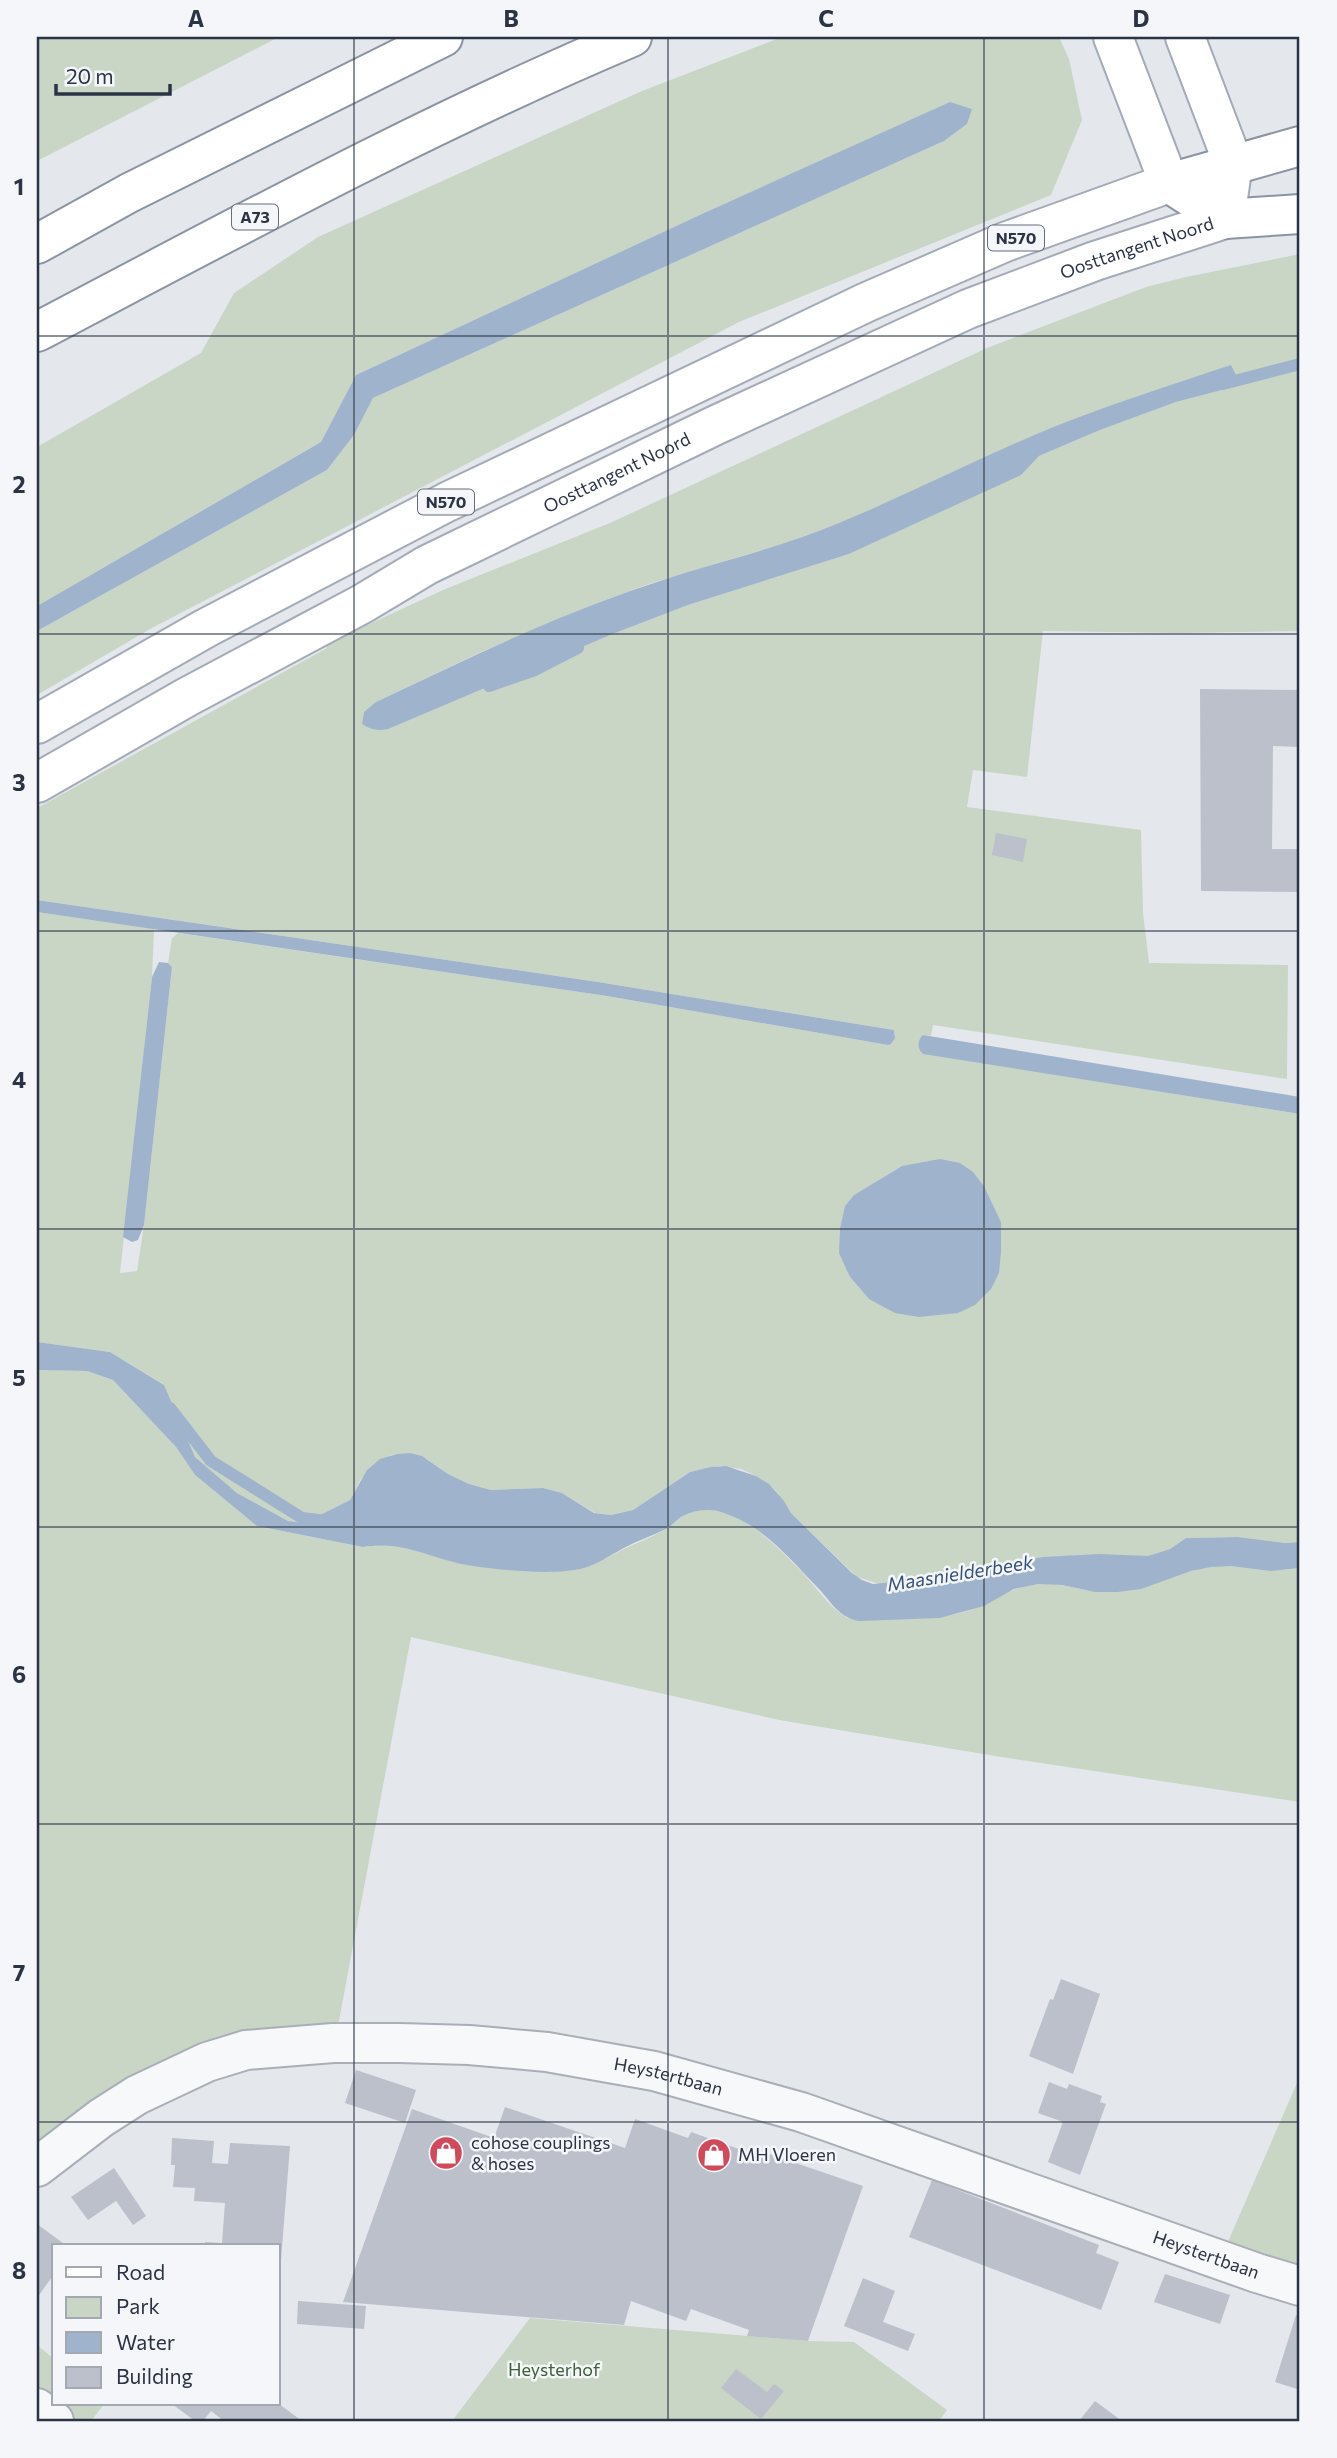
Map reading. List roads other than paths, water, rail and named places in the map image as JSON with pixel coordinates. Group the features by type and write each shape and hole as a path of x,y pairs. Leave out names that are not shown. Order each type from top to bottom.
{"main road":[{"path":"37,244 129,193 443,37"},
{"name":"A73","path":"37,332 237,226 475,107 632,37"},
{"path":"1113,37 1169,183 1225,219 1233,163 1185,37"},
{"path":"1169,183 1300,146"},
{"name":"N570","path":"37,724 206,628 447,502 867,302 1004,242 1169,183"},
{"name":"Oosttangent Noord","path":"37,783 187,697 362,604 427,565 704,431 968,309 1095,261 1225,219 1300,214"}],"street":[{"name":"Heystertbaan","path":"37,2167 101,2118 137,2095 206,2062 246,2050 333,2043 373,2043 469,2045 547,2052 654,2071 801,2112 1256,2273 1300,2286"},
{"path":"37,2408 54,2421"}],"water":[{"path":"950,102 972,109 967,124 944,141 373,398 354,435 327,470 37,631 37,606 321,442 356,375"},
{"path":"1231,365 1241,385 1176,402 1039,456 1021,475 849,554 688,605 388,729 375,730 362,724 364,712 376,702 544,625 648,585 816,532 1061,424"},
{"path":"37,900 598,982 894,1030 895,1038 888,1045 607,996 37,912"},
{"path":"159,962 168,963 172,967 144,1225 138,1240 132,1242 123,1237 152,977"},
{"path":"923,1035 1300,1097 1300,1114 923,1054 918,1044"},
{"path":"940,1159 960,1163 973,1172 984,1186 1001,1222 999,1273 991,1289 975,1305 958,1313 919,1317 895,1313 869,1299 850,1277 839,1253 845,1206 854,1195 902,1166"},
{"path":"37,1342 110,1352 164,1385 195,1457 237,1493 288,1521 304,1523 350,1500 367,1470 380,1459 397,1454 422,1456 448,1474 469,1484 491,1490 543,1488 562,1493 594,1513 611,1515 633,1510 690,1472 726,1466 756,1476 769,1484 791,1513 852,1573 873,1584 972,1574 1043,1557 1099,1554 1148,1556 1170,1549 1186,1538 1238,1537 1285,1543 1300,1542 1300,1568 1271,1571 1231,1566 1211,1567 1191,1571 1141,1589 1118,1592 1095,1592 1062,1585 1038,1584 1014,1589 984,1606 940,1618 859,1621 836,1609 764,1535 738,1519 714,1510 688,1514 666,1529 599,1562 572,1570 542,1572 494,1569 453,1562 403,1548 377,1545 363,1547 257,1526 195,1475 176,1447 113,1380 87,1371 37,1370"}],"waterway":[{"path":"1223,384 1300,364"},
{"path":"489,686 535,670 578,648"},
{"name":"Maasnielderbeek","path":"170,1408 211,1461 302,1518 327,1521"}],"place":[{"name":"cohose couplings & hoses","path":"446,2153"},
{"name":"MH Vloeren","path":"714,2155"}],"park label":[{"name":"Heysterhof","path":"554,2370"}]}
